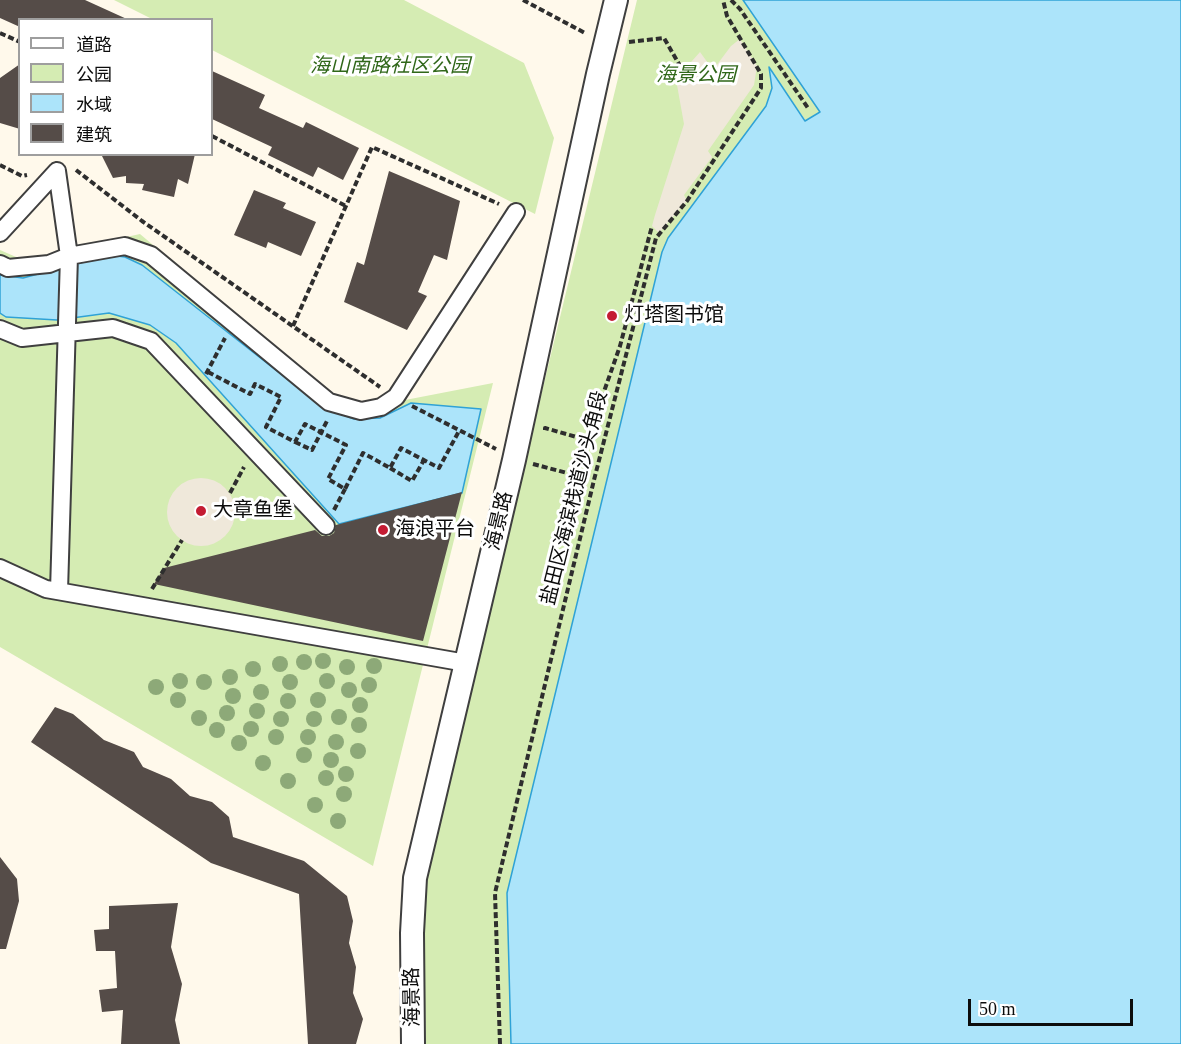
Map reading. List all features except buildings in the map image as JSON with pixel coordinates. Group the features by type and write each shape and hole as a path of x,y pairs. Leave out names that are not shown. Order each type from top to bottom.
{"street":[{"name":"海景路","path":"413,1044 412,933 415,878 514,460 616,0"},
{"path":"0,233 57,171"},
{"path":"57,171 69,256 59,591"},
{"path":"0,264 8,268 49,264 69,256 125,246 152,255 232,324 329,402 361,411 381,407 396,398 516,212"},
{"path":"0,329 22,338 66,330 112,328 151,341 326,526"},
{"path":"0,568 46,589 466,663"}],"path":[{"path":"523,0 605,44 664,38 683,71"},
{"name":"盐田区海滨栈道沙头角段","path":"500,1044 495,892 594,480 656,238 687,201 761,88 761,74 727,16 723,0"},
{"path":"731,0 740,9 808,108"},
{"path":"0,33 18,41"},
{"path":"213,137 346,206"},
{"path":"293,326 372,147 516,212"},
{"path":"0,165 22,176 77,170 142,220 396,398 483,441"},
{"path":"543,437 545,428 587,440 620,346 652,226"},
{"path":"198,390 232,324"},
{"path":"207,372 249,394 255,384 281,397 266,426 312,450 336,404"},
{"path":"295,442 305,424 346,445 328,479 345,489 363,453 412,481 424,460"},
{"path":"390,468 401,448 439,468 459,431"},
{"path":"230,493 254,449"},
{"path":"535,465 537,456"},
{"path":"543,467 586,477"},
{"path":"142,605 182,540"}],"green space":[{"name":"海山南路社区公园","path":"114,0 404,0 524,63 554,138 535,214 213,51 213,18 150,18"},
{"name":"海景公园","path":"637,0 743,0 820,112 806,121 770,69 772,88 766,106 668,238 507,893 511,1044 426,1044 423,927 427,865"},
{"path":"140,234 340,403 400,401 493,383 373,866 0,647 0,250 23,260"}],"shaded area":[{"path":"740,39 757,66 754,85 708,151 712,157 684,195 687,201 659,233 652,226 684,124 677,85 683,71 700,52 713,70 731,46"},
{"path":"208,478 220,484 229,493 235,505 233,525 225,536 208,546 194,546 177,536 169,525 167,505 177,488 188,480"}],"water":[{"path":"743,0 1181,0 1181,1044 511,1044 507,893 662,252 668,238 766,106 772,88 769,67 805,121 820,112"},
{"path":"110,255 125,257 142,265 319,404 330,410 354,419 380,418 411,403 481,409 462,493 339,524 176,343 150,325 109,313 57,320 6,317 0,313 0,275 23,278"}],"place":[{"name":"灯塔图书馆","path":"612,316"},
{"name":"大章鱼堡","path":"201,511"},
{"name":"海浪平台","path":"383,530"}]}
